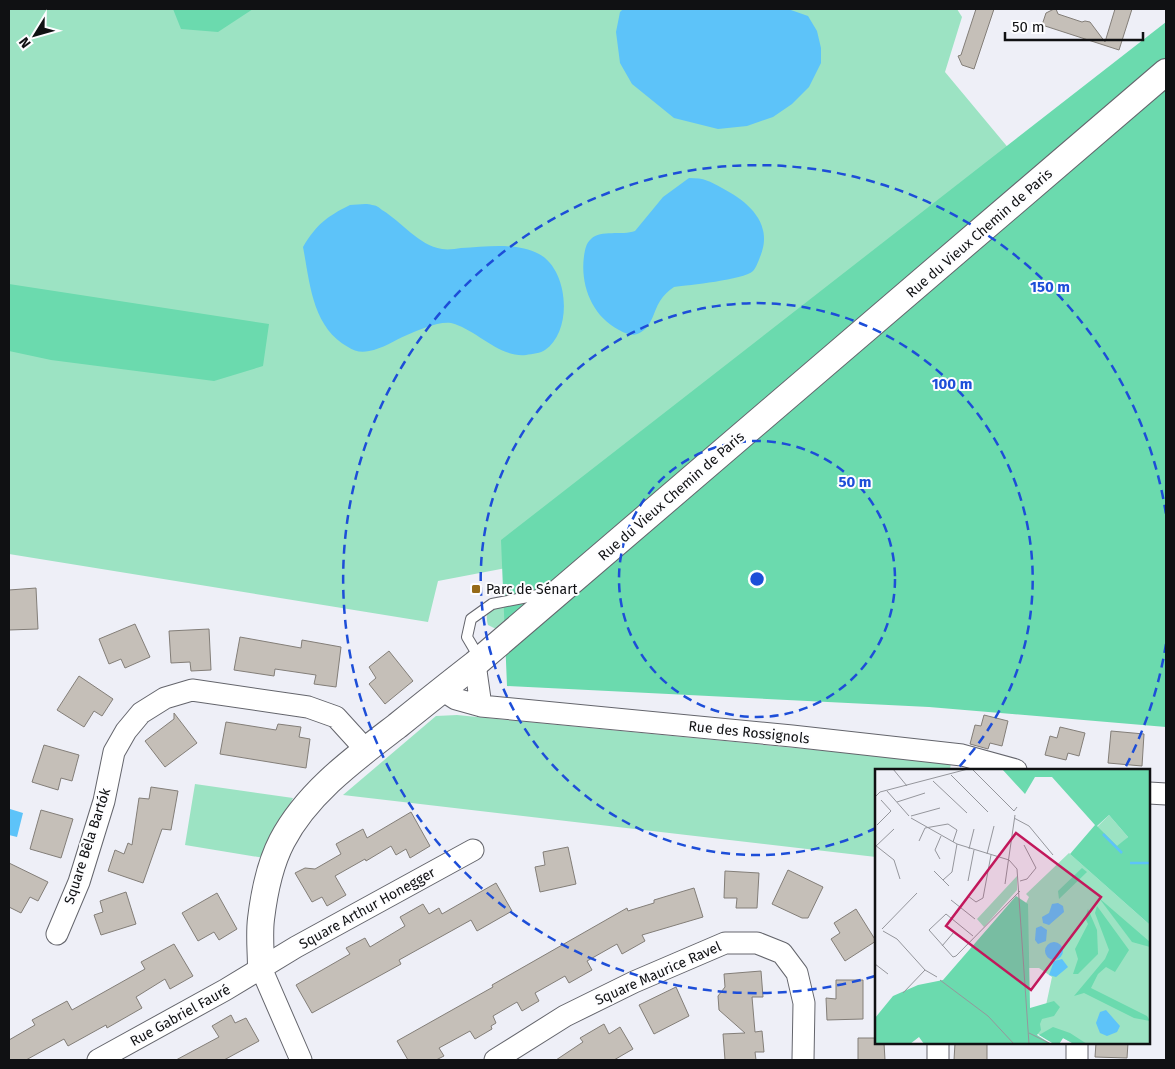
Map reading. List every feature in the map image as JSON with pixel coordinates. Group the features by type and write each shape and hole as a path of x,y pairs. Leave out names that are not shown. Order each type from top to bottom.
{"street":[{"name":"Rue du Vieux Chemin de Paris","path":"261,968 261,920 268,879 281,842 304,807 332,778 477,662 548,602 1166,72"},
{"path":"477,662 481,706"},
{"name":"Square Bêla Bartók","path":"57,934 79,882 104,801 114,752 126,731 141,713 165,698 192,690 308,707 336,717 366,750"},
{"name":"Rue des Rossignols","path":"442,690 456,699 481,706 802,737 962,755 1012,769"},
{"path":"1150,793 1166,794"},
{"name":"Square Arthur Honegger","path":"261,968 473,850"},
{"name":"Square Maurice Ravel","path":"495,1060 565,1016 634,982 725,943 757,943 782,954 796,973 804,1003 803,1060"},
{"path":"261,968 302,1060"},
{"name":"Rue Gabriel Fauré","path":"98,1060 261,968"},
{"path":"938,1044 938,1060"},
{"path":"1076,1060 1077,1044"}],"lane":[{"path":"477,662 467,637 470,619 492,604 538,595 548,602"}],"green space":[{"path":"9,9 957,9 962,17 945,72 1026,169 575,555 438,581 428,622 9,554"},
{"path":"173,9 253,9 218,32 181,29"},
{"path":"1166,22 1166,727 929,707 507,686 501,540"},
{"path":"9,284 269,324 263,366 214,381 51,360 9,351"},
{"path":"525,604 496,629 488,625 488,612 492,608 504,605"},
{"path":"457,715 951,763 950,769 875,769 875,857 343,795 436,716"},
{"path":"195,784 293,798 264,858 185,845"}],"water":[{"path":"623,9 788,9 808,16 817,31 821,48 821,63 809,87 792,104 773,117 747,126 718,129 674,118 632,84 620,63 616,32 620,12"},
{"path":"689,178 707,180 750,207 761,224 764,234 758,263 753,271 739,277 674,287 660,301 652,320 642,332 635,335 623,332 602,317 590,299 584,278 585,249 591,239 600,234 635,231 663,197"},
{"path":"367,204 376,206 433,247 449,249 491,246 511,247 530,250 539,254 549,262 557,273 564,301 560,329 554,341 541,352 516,355 497,348 460,326 446,323 423,328 366,352 355,351 348,347 336,338 320,316 311,289 303,247 313,232 323,222 334,213 350,205"},
{"path":"10,809 23,813 17,837 9,835"}],"building":[{"path":"976,9 994,9 974,69 962,65 958,56 961,55"},
{"path":"1056,9 1058,14 1082,22 1090,22 1105,42 1115,9 1132,9 1119,50 1042,25 1046,13"},
{"path":"36,588 38,629 9,630 9,590"},
{"path":"135,624 150,657 125,668 121,659 109,664 99,639"},
{"path":"209,629 211,670 191,671 190,662 171,663 169,631"},
{"path":"240,637 301,648 302,640 341,647 336,687 314,684 316,675 275,669 274,676 234,670"},
{"path":"389,651 413,681 385,704 369,684 376,678 369,667"},
{"path":"79,676 113,699 102,716 94,711 84,727 57,710"},
{"path":"174,713 197,743 165,767 145,741 174,719"},
{"path":"984,715 1008,721 1002,746 990,743 988,749 970,744 975,725 981,726"},
{"path":"226,722 276,730 278,724 301,727 299,737 310,739 306,768 220,754"},
{"path":"1060,727 1085,733 1079,756 1068,753 1066,760 1045,755 1050,736 1057,738"},
{"path":"1111,731 1144,734 1142,766 1108,763"},
{"path":"44,745 79,755 72,781 61,778 58,790 32,782"},
{"path":"151,787 178,791 171,830 162,829 143,883 108,871 115,850 124,854 128,843 132,845 139,798 149,799"},
{"path":"41,810 73,819 61,858 30,849"},
{"path":"411,812 430,846 410,858 406,849 396,855 391,846 335,876 346,895 327,906 322,897 312,902 295,873 305,868 315,869 341,854 336,844 363,829 367,838"},
{"path":"568,847 576,884 540,892 535,867 545,865 543,852"},
{"path":"9,863 48,882 38,901 30,897 21,913 9,907"},
{"path":"788,870 823,887 808,918 802,918 772,904"},
{"path":"725,871 759,873 757,908 736,908 737,898 724,898"},
{"path":"496,883 512,911 477,931 471,920 399,960 401,964 312,1013 296,985 350,954 346,948 365,938 370,947 405,926 400,917 423,904 429,914 439,908 442,914"},
{"path":"694,888 703,917 642,935 645,941 622,954 617,944 587,961 592,970 569,983 565,976 535,993 539,1001 522,1011 517,1002 493,1016 496,1023 491,1026 492,1029 475,1039 470,1031 439,1048 444,1056 436,1060 408,1060 397,1041 627,908 628,911 654,903 654,900"},
{"path":"126,892 136,924 101,935 94,915 103,912 100,901"},
{"path":"217,893 237,929 219,940 214,932 198,941 182,913"},
{"path":"856,909 875,942 845,961 831,939 840,933 834,923"},
{"path":"174,944 193,976 170,989 165,979 136,997 142,1008 107,1028 106,1025 68,1046 64,1039 26,1060 9,1060 9,1040 35,1025 32,1020 67,1001 72,1010 145,969 141,962"},
{"path":"761,971 763,997 752,997 755,1032 762,1031 764,1052 755,1052 756,1060 725,1060 723,1034 745,1033 719,1010 718,996 725,987 724,974"},
{"path":"836,980 863,980 863,1019 827,1020 826,998 836,999"},
{"path":"676,987 689,1016 654,1034 639,1005"},
{"path":"231,1015 235,1023 246,1018 259,1041 224,1060 176,1060 219,1037 212,1026"},
{"path":"604,1024 609,1034 620,1027 633,1049 614,1060 556,1060 583,1042 580,1038"},
{"path":"858,1038 875,1038 875,1044 884,1044 885,1060 858,1060"},
{"path":"955,1044 987,1044 987,1060 954,1060"},
{"path":"1096,1044 1128,1044 1127,1058 1095,1057"}],"place":[{"name":"Parc de Sénart","path":"476,589"}]}
